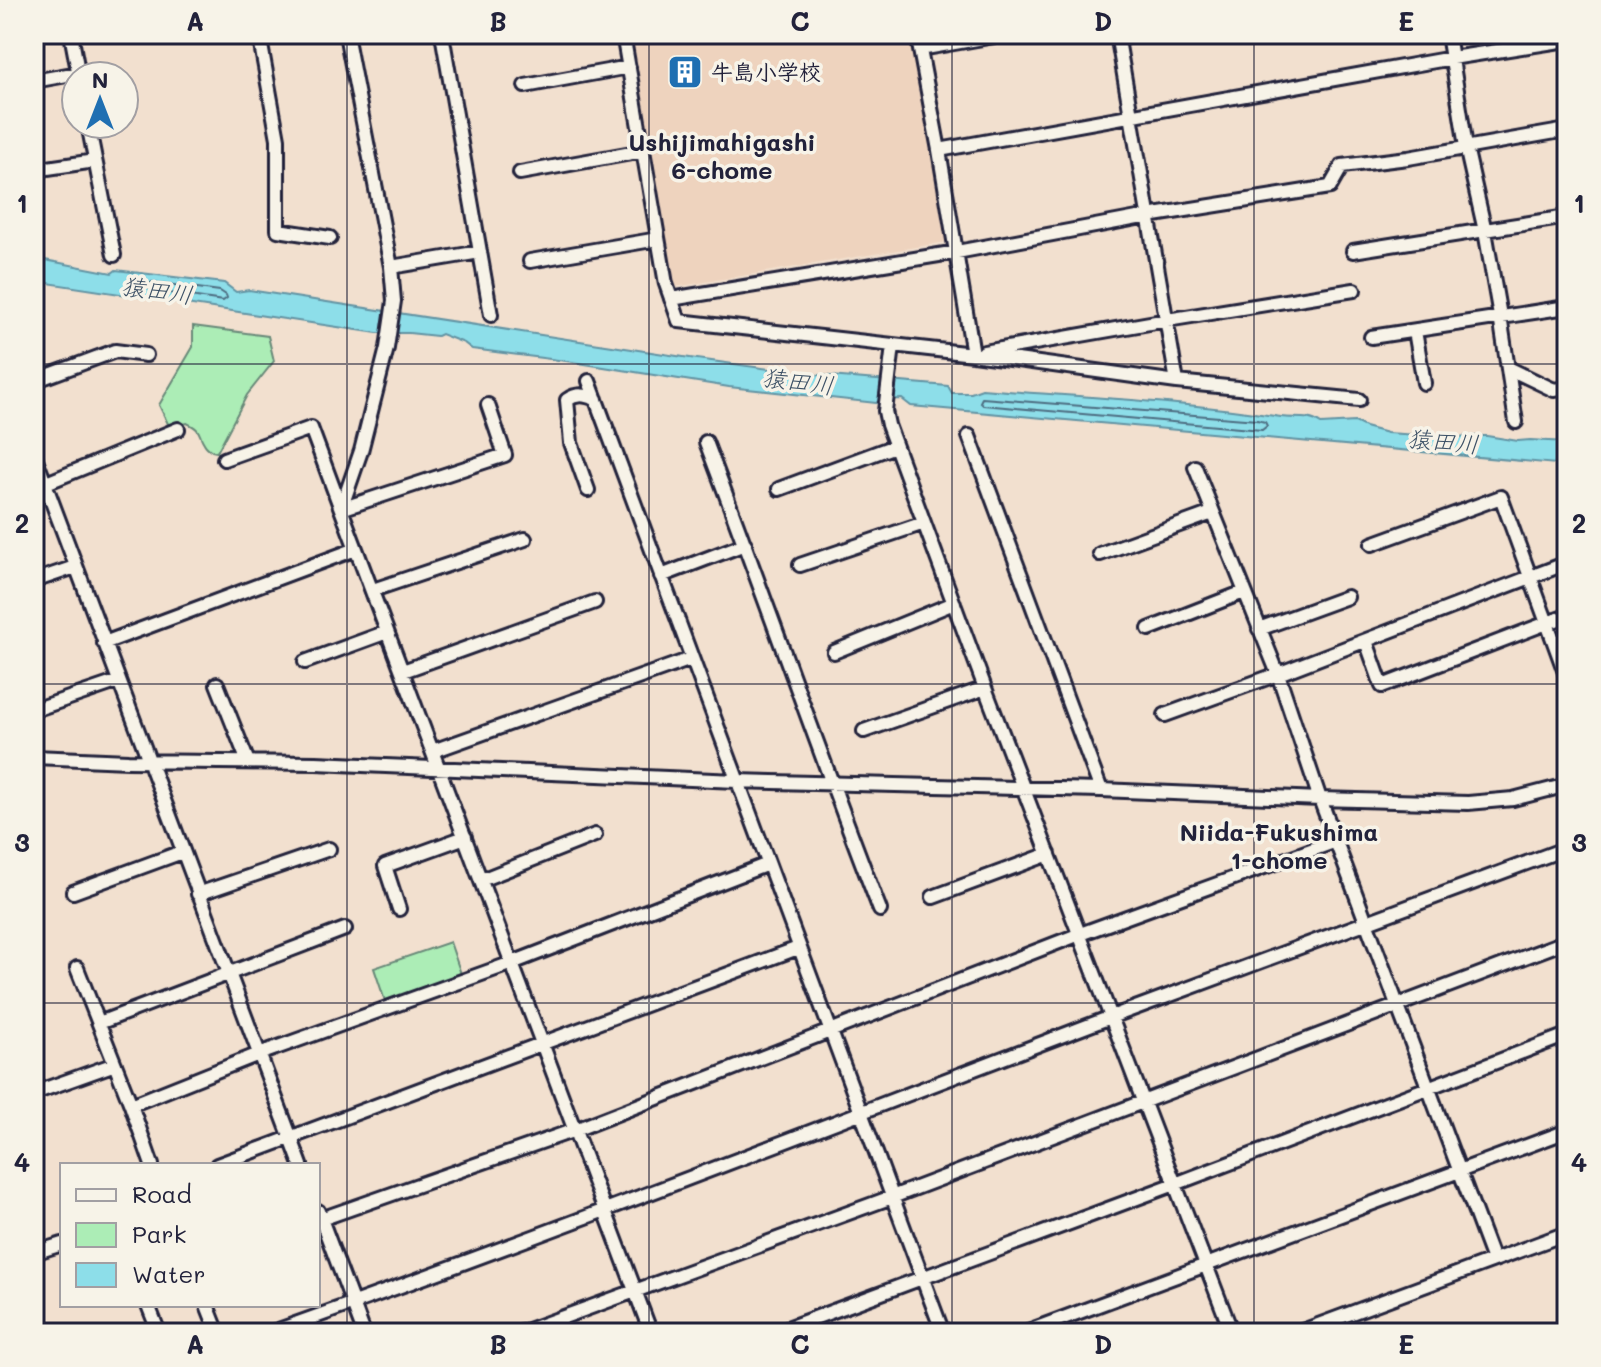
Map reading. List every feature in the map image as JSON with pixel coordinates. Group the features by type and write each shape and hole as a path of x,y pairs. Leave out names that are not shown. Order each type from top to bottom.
{"street":[{"path":"71,34 76,60"},
{"path":"259,34 278,139 278,230 330,238"},
{"path":"341,509 361,451 387,348 394,301 391,267 346,34"},
{"path":"442,34 491,315"},
{"path":"623,34 666,284 679,321 973,354 1177,382 1359,400"},
{"path":"917,34 973,354"},
{"path":"920,49 1006,34"},
{"path":"1117,34 1177,382"},
{"path":"1448,34 1466,147 1500,316 1516,422"},
{"path":"939,150 1567,40"},
{"path":"525,86 629,67"},
{"path":"34,81 60,77"},
{"path":"671,299 1330,187 1342,166 1408,158 1567,130"},
{"path":"91,140 114,255"},
{"path":"520,173 643,151"},
{"path":"34,170 95,161"},
{"path":"1353,251 1567,217"},
{"path":"530,261 658,239"},
{"path":"391,267 480,252"},
{"path":"973,354 1354,290"},
{"path":"1371,337 1567,307"},
{"path":"1415,331 1424,383"},
{"path":"893,346 885,411 895,446 1232,1333"},
{"path":"34,381 115,351 146,355"},
{"path":"1508,368 1554,390 1567,388"},
{"path":"589,381 943,1333"},
{"path":"588,490 571,443 567,400 574,395 596,399"},
{"path":"341,509 505,455 488,405"},
{"path":"224,459 311,428 651,1333"},
{"path":"40,486 178,429"},
{"path":"969,436 1101,790"},
{"path":"706,442 880,910"},
{"path":"779,489 895,446"},
{"path":"34,454 40,486 119,681 300,1163"},
{"path":"1195,467 1278,674 1320,799 1493,1260"},
{"path":"1372,544 1501,497 1565,668"},
{"path":"1100,554 1212,513"},
{"path":"800,565 924,523"},
{"path":"373,590 525,539"},
{"path":"661,576 745,544"},
{"path":"104,643 356,549"},
{"path":"1165,715 1567,563"},
{"path":"34,581 75,567"},
{"path":"1149,629 1244,592"},
{"path":"1259,629 1347,597"},
{"path":"403,671 595,602"},
{"path":"834,652 954,603"},
{"path":"1366,641 1382,686 1567,616"},
{"path":"305,662 387,632"},
{"path":"433,751 691,659"},
{"path":"34,710 119,681"},
{"path":"217,684 248,762"},
{"path":"864,731 985,688"},
{"path":"34,757 439,767 737,781 1024,787 1468,803 1513,799 1567,785"},
{"path":"481,880 595,835"},
{"path":"399,909 385,866 465,837"},
{"path":"320,1217 575,1130 1080,934 1336,841"},
{"path":"270,1333 605,1211 1111,1017 1567,848"},
{"path":"198,894 329,849"},
{"path":"73,892 182,852"},
{"path":"933,897 1049,854"},
{"path":"131,1105 259,1054 512,963 768,864"},
{"path":"99,1023 345,929"},
{"path":"520,1333 892,1197 1567,941"},
{"path":"222,1163 798,948"},
{"path":"77,968 151,1163"},
{"path":"774,1333 1567,1035"},
{"path":"34,1093 115,1064"},
{"path":"1023,1333 1567,1131"},
{"path":"320,1220 364,1333"},
{"path":"1297,1333 1567,1233"},
{"path":"34,1253 60,1245"},
{"path":"149,1307 159,1333"},
{"path":"208,1307 218,1333"}],"shaded area":[{"path":"632,34 911,34 946,242 675,287"}],"green space":[{"path":"193,326 268,336 274,361 247,395 217,452 207,447 192,425 187,423 170,428 159,405 193,347"},
{"path":"450,942 461,974 385,1001 374,968"}],"water":[{"name":"猿田川","path":"45,260 112,273 116,270 224,283 236,292 249,290 690,358 806,374 948,386 952,393 971,393 982,389 1132,400 1307,418 1321,424 1355,422 1387,433 1452,440 1464,436 1487,436 1518,441 1567,442 1567,465 911,406 902,399 876,403 729,387 472,349 441,334 377,333 34,281 34,263"}],"place":[{"name":"牛島小学校","path":"685,72"}],"district":[{"name":"Ushijimahigashi 6-chome","path":"722,157"},
{"name":"Niida-Fukushima 1-chome","path":"1279,847"}]}
